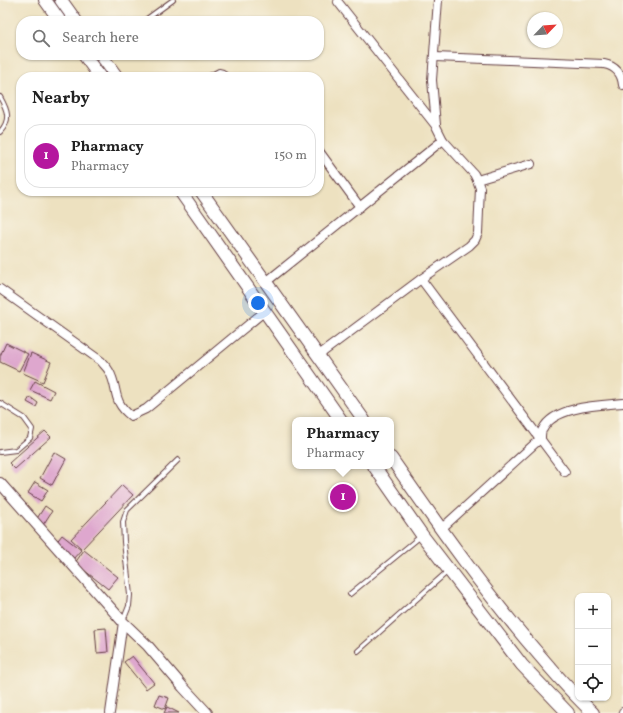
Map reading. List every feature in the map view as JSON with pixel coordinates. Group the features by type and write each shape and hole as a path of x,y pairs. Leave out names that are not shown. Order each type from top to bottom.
{"main road":[{"path":"45,0 56,16"},
{"path":"61,0 72,16"},
{"path":"88,60 96,72"},
{"path":"105,60 113,72"},
{"path":"184,196 339,417"},
{"path":"205,196 362,417"},
{"path":"394,462 441,529 521,633 573,694 593,713"},
{"path":"376,469 422,535 522,665 568,713"}],"street":[{"path":"436,126 432,80 435,57 438,0"},
{"path":"319,355 421,279 469,246 475,240 478,233 480,188 474,174 443,140 436,126 338,2"},
{"path":"435,57 604,64 610,65 617,71 623,85"},
{"path":"266,282 443,140"},
{"path":"324,158 360,207"},
{"path":"477,180 531,164"},
{"path":"421,279 565,472"},
{"path":"0,289 101,361 109,371 117,399 123,410 130,416 146,409 265,311"},
{"path":"441,529 540,438 543,429 553,419 573,409 623,403"},
{"path":"0,483 123,622 148,646 182,687 207,713"},
{"path":"110,713 123,622"}],"lane":[{"path":"151,16 173,0"},
{"path":"0,97 8,116 6,125 0,132"},
{"path":"0,403 24,418 32,429 30,438 16,450 0,452"},
{"path":"123,622 129,606 130,595 123,522 127,510 178,460"},
{"path":"350,594 422,535"},
{"path":"358,651 449,570"}],"building":[{"path":"6,343 28,354 19,371 0,362 0,356"},
{"path":"31,353 51,362 43,382 23,373"},
{"path":"35,381 54,391 50,399 30,390"},
{"path":"30,397 38,403 36,407 27,402"},
{"path":"45,431 51,437 15,469 9,463"},
{"path":"54,452 66,459 52,485 40,478"},
{"path":"35,482 48,490 41,501 28,493"},
{"path":"122,485 133,495 82,549 71,539"},
{"path":"45,506 52,511 43,525 36,520"},
{"path":"62,535 81,550 73,559 55,544"},
{"path":"84,550 118,577 108,589 75,563"},
{"path":"106,628 108,652 97,653 95,629"},
{"path":"132,656 154,683 146,689 124,662"},
{"path":"159,695 169,698 165,709 155,705"},
{"path":"167,707 179,713 164,713"}],"place":[{"name":"Pharmacy","path":"343,497"}]}
